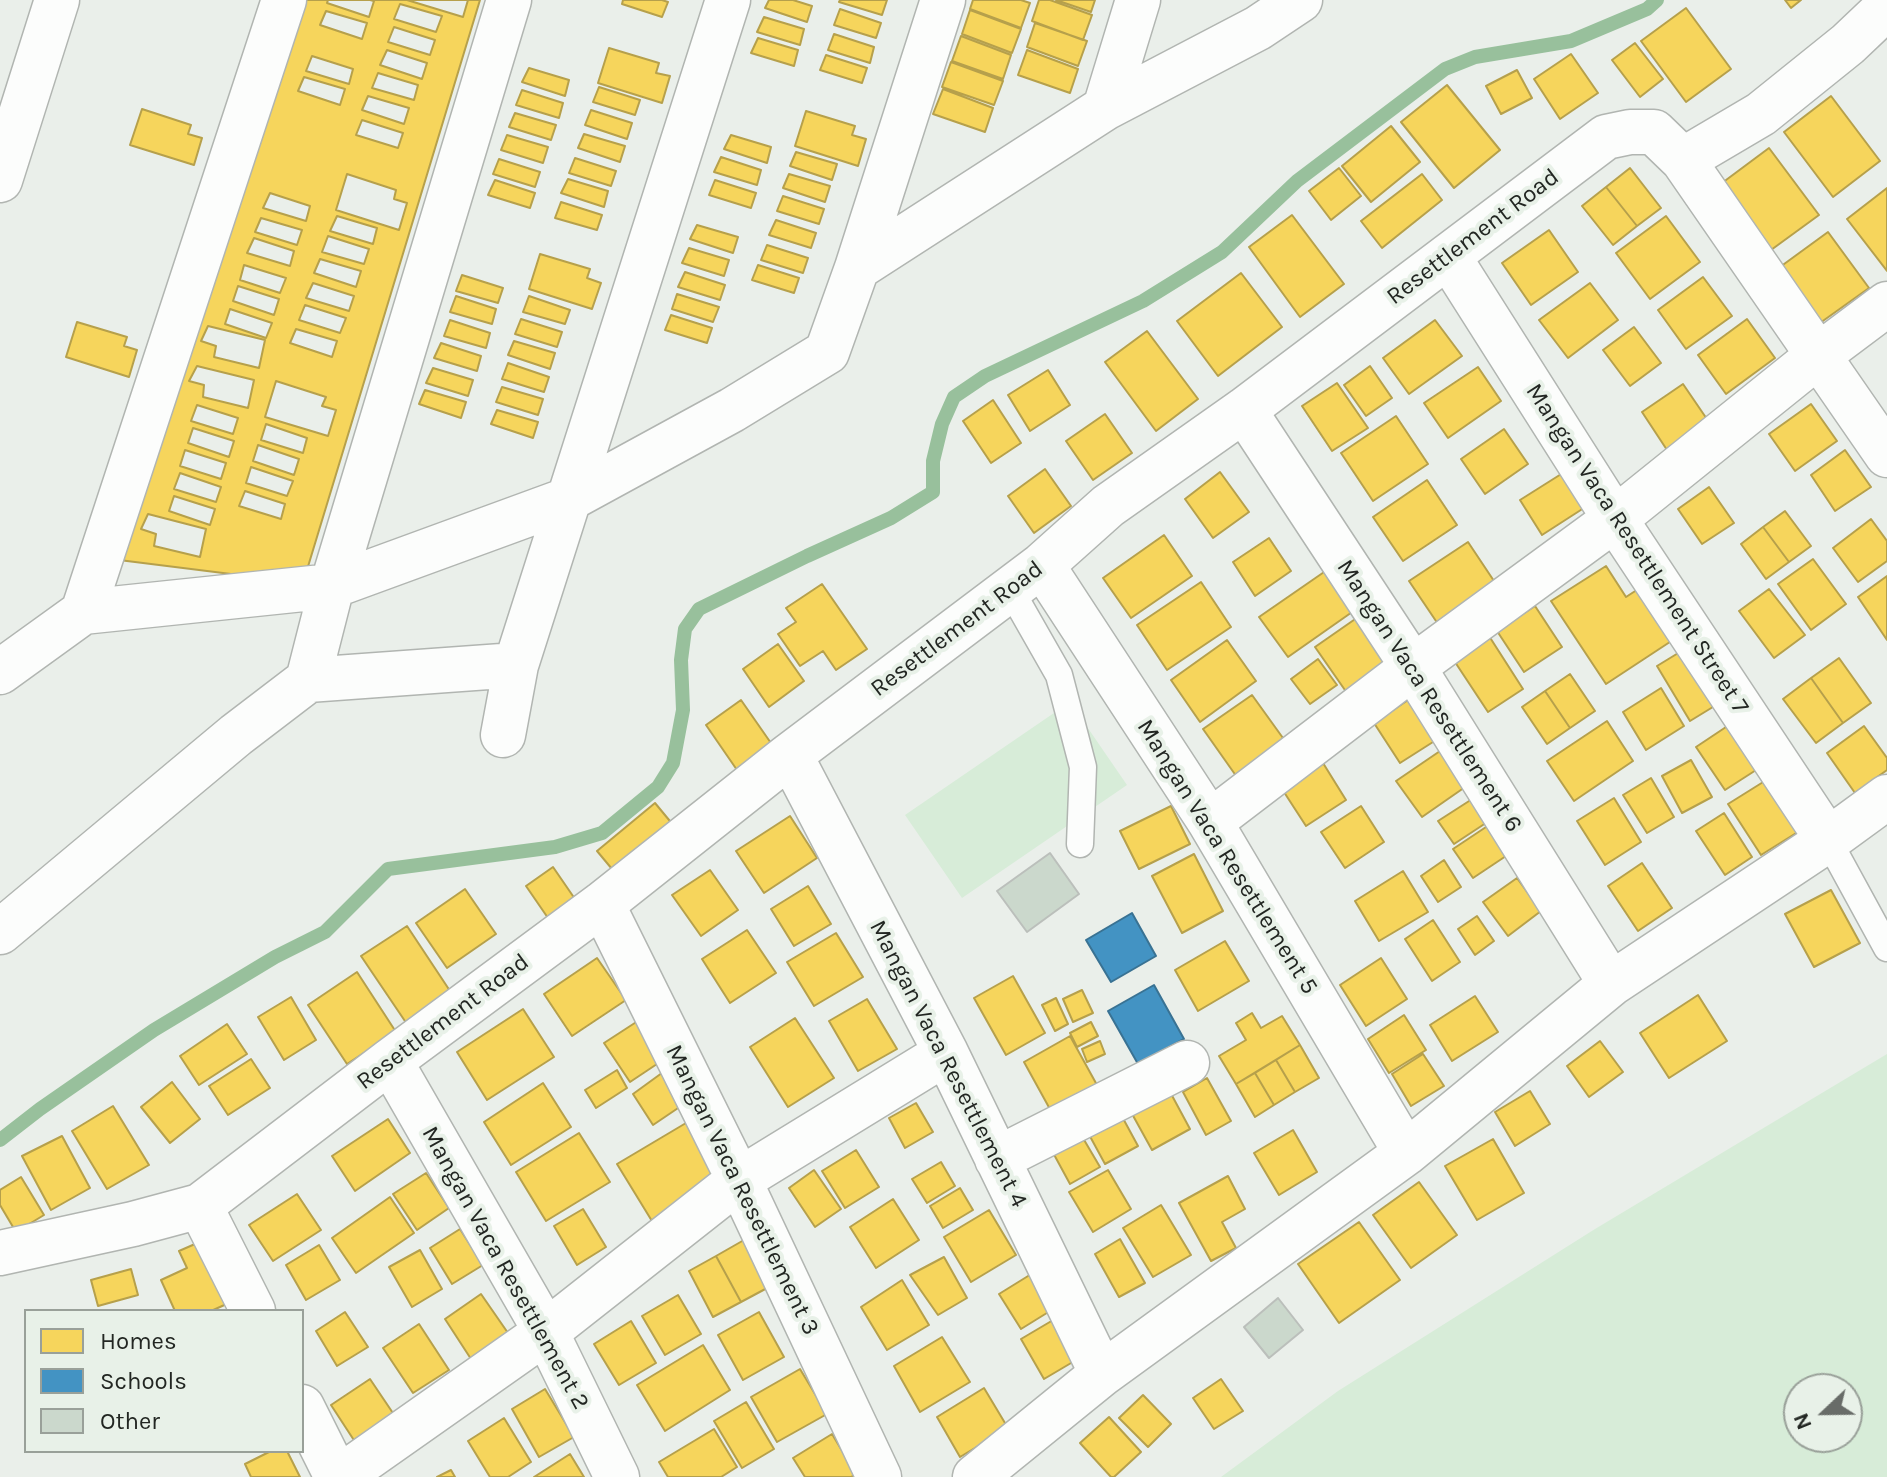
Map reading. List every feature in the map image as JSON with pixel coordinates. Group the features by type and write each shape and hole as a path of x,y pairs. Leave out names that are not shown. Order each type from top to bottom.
{"street":[{"path":"0,180 57,0"},
{"path":"83,612 284,0"},
{"path":"308,680 332,586 509,0"},
{"path":"503,735 516,665 728,0"},
{"path":"0,672 83,612 332,586 567,500 732,410 827,352 943,0"},
{"path":"1105,108 1138,0"},
{"path":"857,268 1105,108 1258,28 1300,0"},
{"path":"1683,160 1761,114 1848,44 1887,7"},
{"name":"Resettlement Road","path":"0,1253 200,1206 602,904 790,755 1026,577 1108,506 1244,410 1606,137 1630,132 1654,132 1683,160 1887,455"},
{"name":"Mangan Vaca Resettlement Street 7","path":"1448,256 1615,519 1828,840"},
{"path":"1210,822 1413,667 1615,519 1887,304"},
{"name":"Mangan Vaca Resettlement 6","path":"1244,410 1413,667 1611,984"},
{"name":"Mangan Vaca Resettlement 5","path":"1026,577 1210,822 1406,1153"},
{"path":"0,932 236,735 308,680 516,665"},
{"name":"Mangan Vaca Resettlement 4","path":"790,755 946,1053 1102,1374"},
{"path":"975,1477 1102,1374 1406,1153 1611,984 1828,840 1887,797"},
{"name":"Mangan Vaca Resettlement 3","path":"602,904 739,1180 879,1477"},
{"path":"304,1411 339,1477 546,1332 739,1180 946,1053"},
{"name":"Mangan Vaca Resettlement 2","path":"390,1061 546,1332 617,1477"},
{"path":"997,1159 1187,1063"},
{"path":"200,1206 252,1309"}],"lane":[{"path":"1026,577 1059,675 1083,767 1080,844"},
{"path":"1828,840 1887,948"}],"green space":[{"path":"1070,702 1127,785 962,898 905,815"},
{"path":"1887,1054 1887,1477 1221,1477 1338,1391 1595,1229"}],"building: Homes":[{"path":"304,0 480,0 303,583 119,560"},
{"path":"328,0 374,1 369,17 327,3"},
{"path":"407,0 468,0 463,17"},
{"path":"623,0 668,2 662,17 622,4"},
{"path":"769,0 793,0 812,6 807,22 765,8"},
{"path":"840,0 887,0 882,15"},
{"path":"973,0 1021,0 1030,3 1021,28 970,9"},
{"path":"1039,0 1050,0 1092,15 1083,40 1032,21"},
{"path":"1056,0 1095,0 1091,12"},
{"path":"1785,0 1801,0 1791,8"},
{"path":"400,4 442,16 436,32 394,19"},
{"path":"1686,8 1731,69 1686,102 1641,41"},
{"path":"840,9 881,23 876,38 834,25"},
{"path":"970,10 1021,29 1012,53 962,34"},
{"path":"326,11 367,23 362,39 320,25"},
{"path":"764,17 804,29 800,45 757,32"},
{"path":"1035,23 1087,41 1078,66 1027,47"},
{"path":"394,27 435,40 430,55 388,42"},
{"path":"834,34 874,47 870,63 828,50"},
{"path":"961,36 1011,55 1003,79 952,61"},
{"path":"758,38 798,50 794,66 751,53"},
{"path":"1635,43 1663,79 1640,97 1612,60"},
{"path":"609,48 659,63 656,73 670,76 662,103 598,83"},
{"path":"387,50 427,63 422,79 380,65"},
{"path":"1027,50 1078,69 1070,93 1018,75"},
{"path":"1571,54 1598,93 1560,119 1534,79"},
{"path":"826,55 867,68 862,83 820,70"},
{"path":"312,56 353,69 349,84 306,71"},
{"path":"951,62 1003,81 994,105 942,87"},
{"path":"529,68 569,80 565,96 522,82"},
{"path":"1517,70 1532,98 1501,114 1486,86"},
{"path":"378,73 418,85 414,100 372,88"},
{"path":"304,77 345,89 340,105 298,91"},
{"path":"1447,85 1500,150 1454,188 1401,122"},
{"path":"599,87 640,100 635,115 593,102"},
{"path":"943,89 993,108 985,132 933,114"},
{"path":"522,90 563,103 559,118 516,105"},
{"path":"368,96 409,108 404,124 362,110"},
{"path":"1831,96 1880,161 1833,197 1784,132"},
{"path":"142,109 191,125 188,134 202,138 194,165 130,145"},
{"path":"591,110 632,123 627,139 585,125"},
{"path":"806,111 855,126 852,135 866,139 858,166 795,146"},
{"path":"515,113 556,125 551,140 509,127"},
{"path":"362,120 403,133 398,148 356,135"},
{"path":"1391,126 1420,162 1371,202 1342,166"},
{"path":"584,134 625,146 620,162 578,148"},
{"path":"507,135 548,147 543,163 501,150"},
{"path":"731,135 771,147 767,163 724,149"},
{"path":"1769,148 1819,215 1771,250 1722,183"},
{"path":"796,152 837,164 832,180 790,166"},
{"path":"721,157 761,170 757,185 714,172"},
{"path":"575,158 616,171 611,186 569,173"},
{"path":"499,159 540,172 535,187 493,174"},
{"path":"1339,168 1361,196 1331,220 1309,191"},
{"path":"1630,168 1661,208 1637,226 1606,187"},
{"path":"347,174 396,190 394,199 407,203 399,230 336,210"},
{"path":"789,174 830,186 825,202 783,188"},
{"path":"1422,174 1442,200 1382,248 1361,221"},
{"path":"568,179 608,191 604,207 561,193"},
{"path":"495,180 535,193 530,208 488,195"},
{"path":"715,180 756,193 751,208 709,195"},
{"path":"1606,187 1637,226 1613,245 1582,206"},
{"path":"1887,188 1887,271 1847,219"},
{"path":"270,193 310,206 306,221 263,208"},
{"path":"783,196 824,209 819,224 777,211"},
{"path":"561,202 602,215 597,230 555,218"},
{"path":"1292,215 1344,284 1300,317 1249,247"},
{"path":"337,216 377,228 373,244 330,231"},
{"path":"1666,216 1700,262 1650,299 1616,253"},
{"path":"261,218 302,230 297,245 255,232"},
{"path":"776,220 816,233 811,248 769,235"},
{"path":"697,225 738,237 733,253 690,239"},
{"path":"1549,230 1578,272 1531,305 1502,263"},
{"path":"1828,232 1869,288 1820,323 1780,267"},
{"path":"328,236 369,249 364,264 322,252"},
{"path":"254,238 294,251 290,266 247,253"},
{"path":"767,245 808,258 803,273 761,260"},
{"path":"689,248 729,260 724,276 682,263"},
{"path":"540,254 590,269 587,278 601,283 592,309 529,289"},
{"path":"320,259 361,271 356,287 314,273"},
{"path":"244,265 286,278 280,293 240,280"},
{"path":"758,265 799,278 794,293 752,280"},
{"path":"685,272 725,285 720,300 678,287"},
{"path":"1241,273 1282,327 1218,376 1177,321"},
{"path":"462,275 503,288 498,303 456,291"},
{"path":"1703,277 1732,316 1686,349 1658,310"},
{"path":"313,283 354,296 349,311 306,298"},
{"path":"1590,283 1618,320 1568,358 1539,320"},
{"path":"238,286 279,299 274,315 233,301"},
{"path":"677,294 719,307 713,322 672,309"},
{"path":"456,296 496,309 492,324 450,312"},
{"path":"529,296 570,310 565,324 523,312"},
{"path":"305,305 346,318 340,333 299,320"},
{"path":"230,309 272,323 266,338 225,324"},
{"path":"671,315 712,328 707,343 665,330"},
{"path":"521,319 562,332 557,347 515,334"},
{"path":"1747,319 1775,358 1726,394 1698,355"},
{"path":"450,320 490,333 486,348 444,336"},
{"path":"1435,320 1462,356 1409,394 1383,358"},
{"path":"77,322 127,337 124,346 137,350 129,377 66,357"},
{"path":"208,326 265,340 259,368 214,357 216,346 201,341"},
{"path":"1634,327 1661,363 1630,386 1603,350"},
{"path":"296,329 337,341 332,357 290,343"},
{"path":"1147,331 1198,399 1156,431 1105,362"},
{"path":"514,341 555,353 550,369 508,355"},
{"path":"441,343 481,356 477,371 434,358"},
{"path":"508,363 549,377 544,392 502,379"},
{"path":"197,366 254,380 248,408 203,397 204,385 189,381"},
{"path":"1370,366 1392,398 1366,416 1344,385"},
{"path":"1478,367 1501,401 1448,438 1424,403"},
{"path":"433,368 473,380 468,396 426,383"},
{"path":"1048,370 1070,405 1030,431 1008,395"},
{"path":"276,381 326,397 322,406 336,410 328,436 265,417"},
{"path":"1337,383 1368,428 1332,451 1302,406"},
{"path":"1683,384 1711,425 1669,453 1642,412"},
{"path":"502,387 543,399 538,415 496,402"},
{"path":"425,390 466,402 461,418 419,404"},
{"path":"993,400 1021,443 991,463 963,421"},
{"path":"1811,404 1837,441 1795,471 1769,434"},
{"path":"197,405 238,418 233,434 191,421"},
{"path":"497,410 538,422 533,438 491,424"},
{"path":"1105,414 1132,453 1093,480 1066,441"},
{"path":"1396,416 1428,464 1373,501 1341,453"},
{"path":"266,424 307,438 303,453 261,440"},
{"path":"193,428 234,441 229,457 188,443"},
{"path":"1504,429 1528,464 1485,494 1461,459"},
{"path":"258,445 299,459 294,475 253,461"},
{"path":"185,450 226,463 221,479 180,466"},
{"path":"1845,450 1871,487 1835,511 1811,475"},
{"path":"251,467 293,481 287,496 246,483"},
{"path":"1045,469 1071,506 1034,533 1008,496"},
{"path":"1566,471 1587,506 1542,535 1520,500"},
{"path":"1220,472 1249,512 1213,538 1185,499"},
{"path":"180,473 221,487 216,502 174,489"},
{"path":"1427,480 1457,525 1403,561 1373,517"},
{"path":"1709,487 1734,523 1702,544 1678,509"},
{"path":"245,491 285,504 281,519 239,506"},
{"path":"174,496 215,509 210,525 169,511"},
{"path":"1785,511 1811,546 1789,562 1763,527"},
{"path":"148,514 206,529 200,557 154,546 156,534 141,529"},
{"path":"1871,519 1887,541 1887,561 1858,582 1833,548"},
{"path":"1763,527 1789,562 1766,579 1741,544"},
{"path":"1164,535 1192,576 1131,618 1103,578"},
{"path":"1269,538 1291,571 1255,596 1233,562"},
{"path":"1468,542 1496,584 1438,624 1409,581"},
{"path":"1813,559 1846,604 1811,630 1778,584"},
{"path":"1606,566 1626,597 1646,584 1679,636 1606,684 1551,601"},
{"path":"1327,570 1355,610 1288,657 1259,617"},
{"path":"1887,576 1887,640 1858,597"},
{"path":"1201,582 1231,627 1167,670 1137,625"},
{"path":"822,584 867,649 836,670 823,651 800,666 778,634 796,622 786,608"},
{"path":"1769,589 1805,635 1774,658 1739,611"},
{"path":"1535,606 1562,647 1524,672 1497,631"},
{"path":"1361,615 1393,660 1347,693 1315,647"},
{"path":"1489,636 1523,689 1488,712 1453,659"},
{"path":"1227,640 1256,681 1200,722 1171,680"},
{"path":"778,644 804,681 769,707 743,669"},
{"path":"1693,644 1726,699 1690,721 1657,666"},
{"path":"1839,658 1871,703 1843,723 1811,678"},
{"path":"1318,659 1337,685 1310,704 1291,679"},
{"path":"1570,674 1595,711 1570,728 1545,691"},
{"path":"1811,678 1843,723 1816,743 1783,699"},
{"path":"1661,688 1684,726 1646,750 1623,712"},
{"path":"1545,691 1570,728 1547,744 1522,707"},
{"path":"1417,694 1444,735 1400,763 1374,723"},
{"path":"1252,695 1288,745 1239,780 1203,729"},
{"path":"741,700 773,746 737,770 706,725"},
{"path":"1738,719 1767,763 1725,790 1696,747"},
{"path":"1607,721 1633,761 1574,801 1547,761"},
{"path":"1864,726 1887,758 1887,770 1855,793 1827,753"},
{"path":"1443,749 1468,785 1422,817 1396,781"},
{"path":"1691,760 1712,797 1682,813 1662,776"},
{"path":"1323,763 1346,800 1306,826 1282,789"},
{"path":"1776,774 1809,825 1761,855 1728,804"},
{"path":"1651,778 1674,817 1647,833 1623,795"},
{"path":"1480,794 1495,817 1454,844 1438,821"},
{"path":"1614,798 1641,842 1605,865 1577,821"},
{"path":"655,803 674,826 617,875 597,851"},
{"path":"1171,806 1190,844 1139,869 1120,831"},
{"path":"1361,806 1384,842 1345,868 1321,832"},
{"path":"1724,813 1752,857 1725,875 1696,831"},
{"path":"790,816 817,858 764,893 736,851"},
{"path":"1498,819 1518,848 1473,878 1453,849"},
{"path":"1194,854 1223,911 1182,933 1152,876"},
{"path":"1444,860 1461,887 1438,902 1421,876"},
{"path":"1642,863 1672,908 1638,931 1608,886"},
{"path":"553,867 575,899 548,918 526,886"},
{"path":"710,870 738,910 701,936 672,895"},
{"path":"1403,871 1428,912 1379,941 1355,901"},
{"path":"1517,878 1541,911 1508,936 1483,902"},
{"path":"808,886 831,924 794,946 771,909"},
{"path":"465,889 496,934 447,968 416,923"},
{"path":"1831,890 1860,943 1814,967 1785,914"},
{"path":"1477,916 1494,941 1475,955 1458,929"},
{"path":"1433,920 1460,962 1432,981 1405,939"},
{"path":"407,926 456,1000 411,1030 361,956"},
{"path":"747,930 776,973 730,1003 702,959"},
{"path":"836,933 863,977 814,1006 787,962"},
{"path":"1225,941 1249,981 1198,1011 1175,970"},
{"path":"597,958 626,1000 572,1036 544,994"},
{"path":"1381,958 1407,999 1366,1026 1340,985"},
{"path":"357,972 396,1032 347,1064 308,1005"},
{"path":"1013,976 1045,1033 1006,1055 974,998"},
{"path":"1082,990 1093,1013 1073,1022 1063,999"},
{"path":"1698,995 1727,1041 1669,1078 1640,1033"},
{"path":"1475,996 1498,1032 1452,1061 1430,1025"},
{"path":"291,997 316,1040 284,1060 258,1017"},
{"path":"1056,998 1068,1024 1055,1031 1042,1005"},
{"path":"867,999 897,1049 858,1071 829,1021"},
{"path":"523,1009 554,1057 487,1100 457,1052"},
{"path":"1252,1013 1261,1028 1282,1016 1300,1045 1236,1084 1219,1056 1246,1040 1236,1023"},
{"path":"1404,1015 1426,1050 1389,1073 1368,1039"},
{"path":"644,1017 669,1056 630,1082 604,1043"},
{"path":"795,1018 834,1078 788,1107 750,1047"},
{"path":"1091,1022 1098,1036 1077,1047 1070,1033"},
{"path":"227,1024 247,1054 199,1085 180,1056"},
{"path":"1070,1036 1097,1085 1051,1111 1024,1062"},
{"path":"1100,1041 1105,1054 1087,1062 1082,1049"},
{"path":"1600,1041 1623,1072 1589,1097 1567,1066"},
{"path":"1300,1045 1319,1078 1295,1092 1276,1060"},
{"path":"1423,1054 1444,1086 1411,1106 1392,1074"},
{"path":"251,1059 270,1088 228,1115 209,1086"},
{"path":"1276,1060 1295,1092 1274,1105 1255,1073"},
{"path":"617,1070 627,1088 596,1108 585,1090"},
{"path":"666,1070 687,1102 653,1125 633,1094"},
{"path":"1255,1073 1274,1105 1255,1117 1236,1084"},
{"path":"1207,1078 1231,1121 1206,1135 1183,1092"},
{"path":"172,1082 200,1119 170,1143 141,1107"},
{"path":"543,1083 571,1127 511,1165 484,1122"},
{"path":"1169,1090 1190,1129 1152,1150 1131,1112"},
{"path":"1530,1091 1550,1124 1515,1146 1495,1112"},
{"path":"916,1103 933,1132 905,1148 889,1118"},
{"path":"113,1106 149,1165 107,1189 72,1131"},
{"path":"1119,1111 1138,1146 1105,1164 1086,1129"},
{"path":"388,1119 410,1153 355,1191 332,1156"},
{"path":"686,1123 736,1177 655,1226 617,1164"},
{"path":"1293,1130 1317,1172 1279,1195 1254,1153"},
{"path":"579,1133 610,1182 546,1221 516,1172"},
{"path":"1080,1133 1100,1167 1070,1184 1051,1149"},
{"path":"62,1136 90,1188 51,1210 22,1156"},
{"path":"1493,1139 1524,1193 1477,1220 1445,1166"},
{"path":"856,1150 879,1187 845,1208 822,1171"},
{"path":"941,1162 955,1186 927,1203 912,1179"},
{"path":"814,1170 841,1209 815,1227 789,1188"},
{"path":"1108,1170 1131,1209 1093,1232 1069,1192"},
{"path":"426,1173 449,1208 417,1230 393,1194"},
{"path":"1228,1176 1245,1209 1222,1222 1236,1248 1211,1261 1179,1203"},
{"path":"21,1177 44,1215 16,1232 0,1205 0,1190"},
{"path":"1419,1182 1457,1235 1411,1268 1373,1215"},
{"path":"960,1188 973,1210 943,1228 930,1206"},
{"path":"297,1194 321,1230 273,1261 249,1225"},
{"path":"390,1197 414,1233 356,1273 332,1238"},
{"path":"893,1199 919,1240 876,1268 850,1227"},
{"path":"1161,1205 1191,1255 1153,1277 1123,1228"},
{"path":"583,1209 606,1247 577,1265 554,1226"},
{"path":"989,1210 1016,1255 971,1282 944,1237"},
{"path":"1359,1222 1400,1280 1339,1323 1298,1264"},
{"path":"460,1229 483,1265 452,1284 430,1248"},
{"path":"211,1237 240,1298 215,1309 174,1309 161,1280 187,1268 179,1251"},
{"path":"1120,1239 1145,1283 1119,1297 1095,1254"},
{"path":"744,1240 769,1287 741,1302 716,1256"},
{"path":"319,1245 340,1280 306,1300 286,1265"},
{"path":"420,1250 442,1289 412,1307 389,1267"},
{"path":"716,1256 741,1302 713,1317 689,1271"},
{"path":"944,1257 967,1298 938,1315 910,1275"},
{"path":"1041,1268 1063,1303 1021,1329 999,1294"},
{"path":"131,1269 138,1295 98,1306 91,1280"},
{"path":"902,1280 929,1325 887,1350 861,1307"},
{"path":"481,1294 508,1333 471,1359 445,1319"},
{"path":"678,1295 701,1334 665,1355 642,1316"},
{"path":"345,1312 368,1347 337,1366 316,1331"},
{"path":"759,1312 784,1357 743,1380 718,1335"},
{"path":"1065,1313 1088,1353 1044,1379 1021,1339"},
{"path":"631,1321 656,1363 619,1385 594,1344"},
{"path":"419,1324 449,1370 413,1393 383,1348"},
{"path":"942,1337 970,1382 920,1412 894,1366"},
{"path":"703,1345 730,1390 665,1431 637,1385"},
{"path":"800,1369 827,1414 777,1442 751,1397"},
{"path":"370,1379 401,1425 361,1451 331,1405"},
{"path":"1221,1379 1243,1411 1214,1429 1193,1398"},
{"path":"984,1388 1008,1428 960,1457 937,1417"},
{"path":"545,1389 574,1437 539,1457 512,1409"},
{"path":"1143,1395 1171,1424 1148,1447 1119,1418"},
{"path":"746,1402 774,1449 742,1468 714,1421"},
{"path":"1109,1417 1141,1452 1114,1477 1080,1443"},
{"path":"504,1418 531,1462 508,1477 490,1477 468,1441"},
{"path":"714,1429 737,1467 721,1477 668,1477 659,1462"},
{"path":"832,1434 856,1474 851,1477 805,1477 793,1458"},
{"path":"267,1453 288,1453 300,1477 251,1477 245,1464"},
{"path":"570,1454 584,1477 534,1477"},
{"path":"451,1470 455,1477 437,1477"}],"building: Schools":[{"path":"1132,913 1156,956 1111,982 1086,940"},
{"path":"1154,985 1184,1039 1138,1064 1108,1011"}],"building: Other":[{"path":"1050,853 1079,894 1027,932 997,891"},
{"path":"1278,1298 1303,1330 1269,1358 1244,1327"}],"waterway":[{"path":"0,1140 154,1030 275,957 325,932 388,869 555,847 602,833 658,787 673,763 683,710 681,660 685,629 699,609 891,518 933,492 933,461 942,424 954,397 985,376 1143,301 1222,252 1297,181 1445,69 1475,57 1571,41 1647,9 1657,0"}]}
